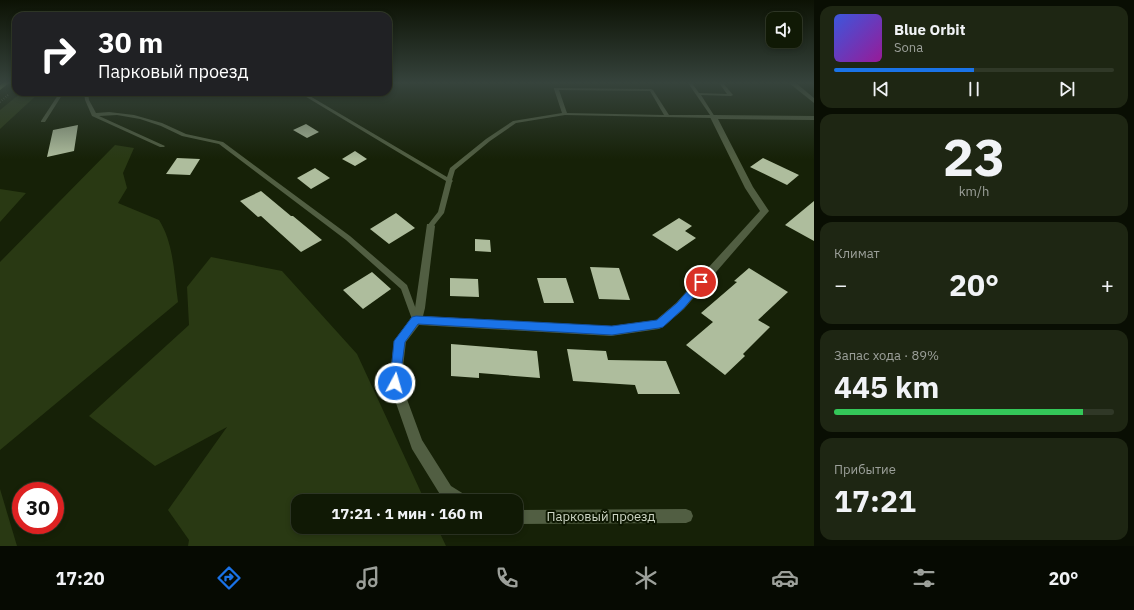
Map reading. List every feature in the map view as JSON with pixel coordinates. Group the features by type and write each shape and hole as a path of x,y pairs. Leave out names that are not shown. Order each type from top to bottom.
{"street":[{"path":"416,320 612,331 659,324 680,306 765,210 749,188 713,117 814,118"},
{"path":"430,226 420,308 416,320 400,341 395,383 417,444 446,491 451,494"},
{"name":"Парковый проезд","path":"523,517 686,516"}],"lane":[{"path":"43,121 51,108"},
{"path":"91,108 94,115 162,146"},
{"path":"328,108 450,180"},
{"path":"563,108 565,114"},
{"path":"663,108 668,116"},
{"path":"707,108 713,117"},
{"path":"94,115 103,113 123,115 157,123 185,135 221,143 348,238 404,287 416,320"},
{"path":"430,226 441,213 452,169 488,140 514,122 565,114 713,117"}],"green space":[{"path":"2,108 22,108 0,129 0,110"},
{"path":"115,145 134,148 123,173 127,188 118,203 159,220 171,249 178,302 0,450 0,262"},
{"path":"0,189 26,193 0,222"},
{"path":"211,257 282,271 357,354 422,494 291,494 291,534 440,534 446,546 188,546 189,540 168,510 227,427 155,466 89,416 189,325 187,287"},
{"path":"0,489 12,529 12,534 13,534 17,546 0,546"}],"building":[{"path":"306,124 319,132 307,138 293,130"},
{"path":"78,125 74,151 47,157 53,130"},
{"path":"355,151 367,159 355,166 342,159"},
{"path":"177,158 200,159 190,175 166,174"},
{"path":"763,158 799,175 787,185 750,167"},
{"path":"315,168 330,178 311,189 297,178"},
{"path":"261,191 322,240 301,252 261,216 258,217 240,201"},
{"path":"814,201 814,241 785,225"},
{"path":"396,213 415,228 389,244 370,229"},
{"path":"679,218 692,226 685,231 696,238 677,251 652,235"},
{"path":"475,239 490,240 491,252 475,251"},
{"path":"590,267 619,268 630,300 599,299"},
{"path":"749,268 788,292 758,320 770,327 743,354 745,356 725,375 686,345 713,322 701,313 737,282 734,281"},
{"path":"372,272 391,289 363,309 343,290"},
{"path":"450,278 478,279 479,297 450,296"},
{"path":"537,278 566,278 574,303 544,303"},
{"path":"451,344 537,351 540,378 479,373 479,378 451,376"},
{"path":"567,349 606,351 608,360 666,361 680,394 638,394 635,385 573,381"}],"route":[{"path":"395,383 400,341 416,320 612,331 659,324 680,306 701,282"}]}
